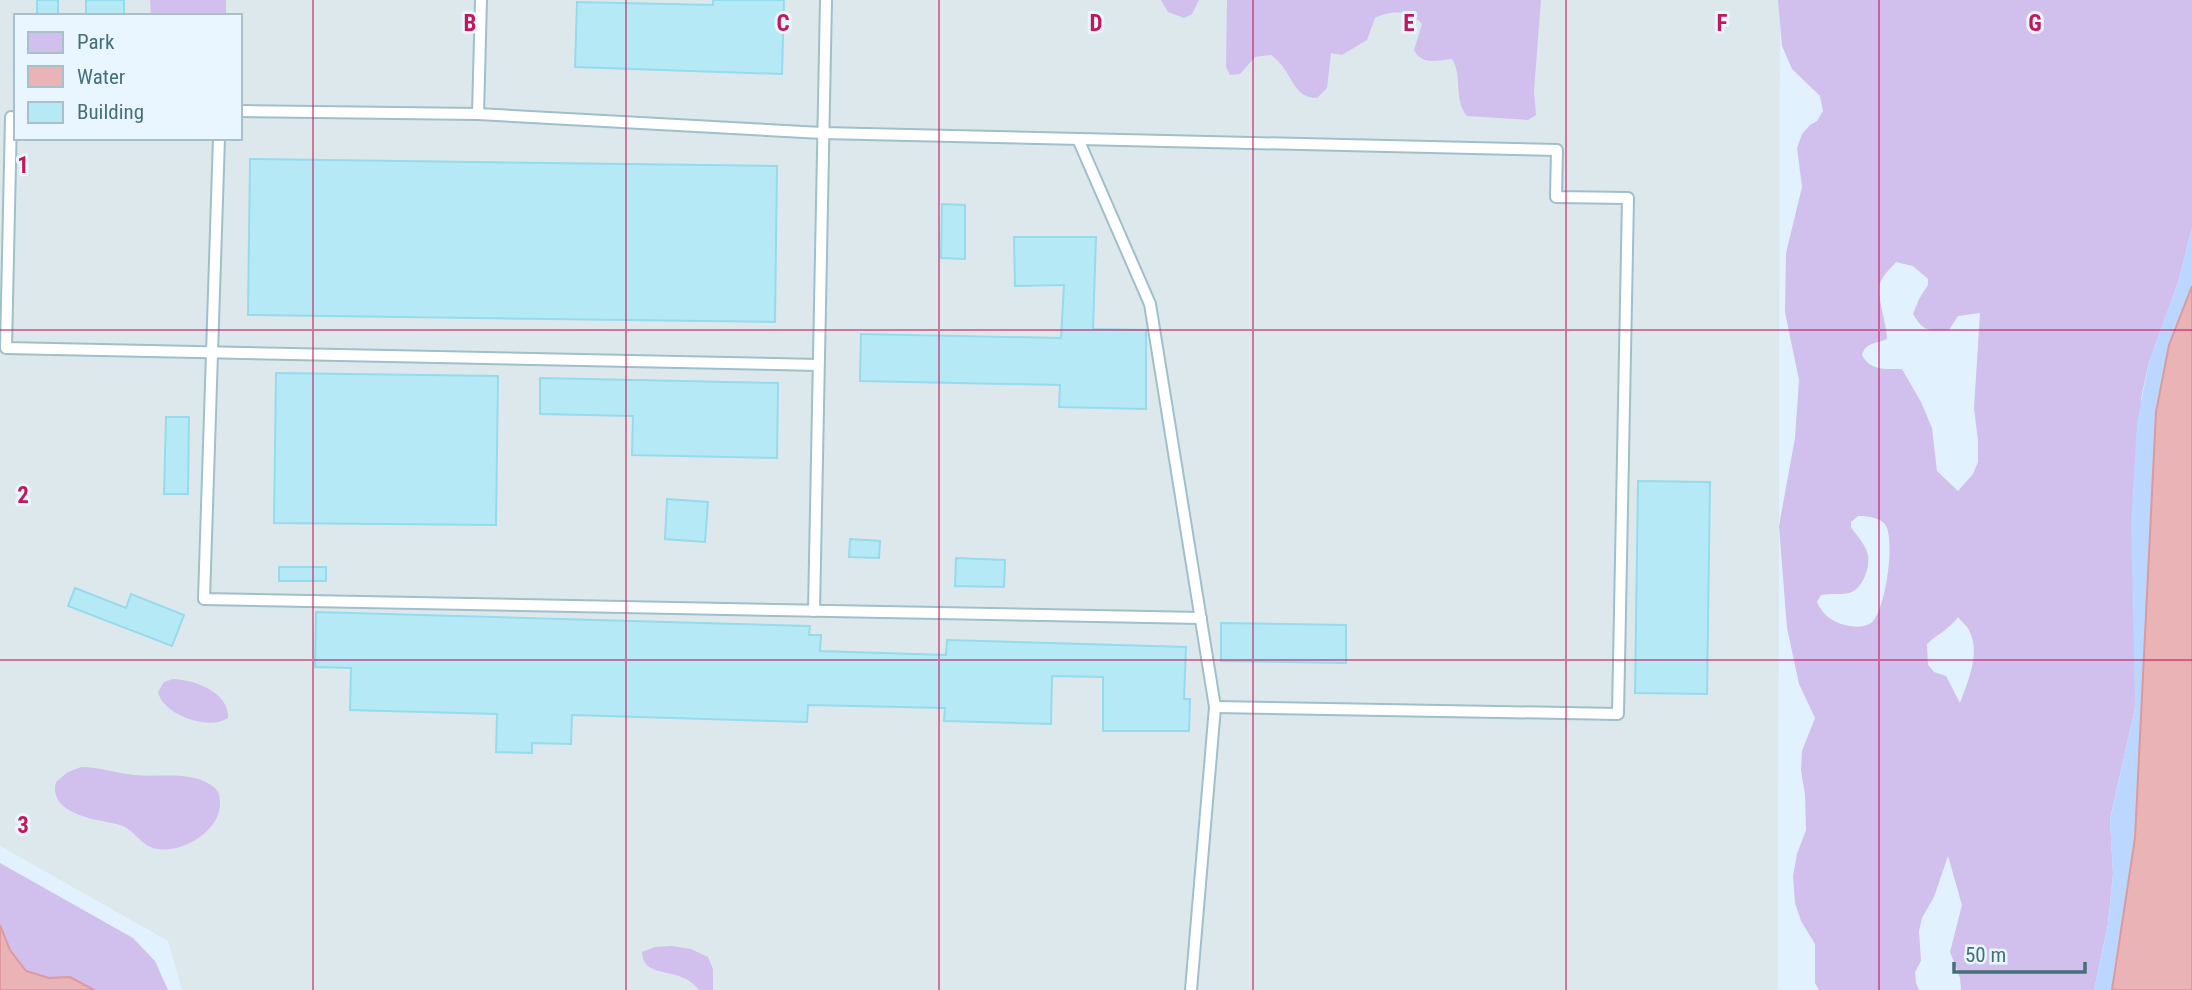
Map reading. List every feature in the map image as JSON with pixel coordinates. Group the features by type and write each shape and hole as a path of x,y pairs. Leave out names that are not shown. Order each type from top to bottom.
{"lane":[{"path":"478,114 481,0"},
{"path":"814,611 826,0"},
{"path":"242,111 478,114 822,133 1557,150 1556,197 1628,198 1618,714 1215,708"},
{"path":"9,117 6,348 818,365"},
{"path":"1078,139 1150,304 1215,708 1191,990"},
{"path":"219,140 204,599 1201,618"}],"shaded area":[{"path":"0,0 1780,0 1778,990 182,990 168,941 0,846"}],"green space":[{"path":"150,0 226,0 226,14 151,14"},
{"path":"1161,0 1199,0 1192,14 1184,18 1168,12"},
{"path":"1227,0 1541,0 1534,91 1536,115 1528,120 1467,116 1460,102 1457,73 1452,59 1431,61 1417,55 1414,50 1422,24 1400,12 1375,18 1367,40 1342,55 1331,53 1327,88 1317,98 1302,93 1271,55 1255,57 1240,74 1230,75 1226,67"},
{"path":"1778,0 2192,0 2192,228 2178,283 2149,362 2141,398 2135,708 2110,819 2113,874 2108,924 2094,990 1961,990 1960,978 1950,952 1962,905 1948,856 1919,931 1921,961 1915,972 1919,990 1819,990 1815,983 1815,944 1801,921 1795,903 1793,876 1797,854 1806,830 1802,751 1815,718 1799,684 1787,628 1779,526 1795,438 1799,380 1785,312 1786,253 1802,187 1797,148 1802,134 1817,121 1823,111 1820,96 1792,69 1782,46","holes":["1896,262 1913,266 1928,279 1928,285 1913,314 1920,325 1932,330 1949,330 1958,316 1980,313 1974,408 1978,462 1973,474 1958,491 1937,471 1932,428 1902,369 1874,366 1862,355 1869,346 1887,339 1880,287 1884,276","1858,516 1878,519 1888,530 1889,542 1888,574 1881,605 1871,623 1855,627 1828,617 1817,602 1821,595 1854,591 1864,578 1868,566 1867,552 1851,527 1851,522","1958,617 1968,628 1974,648 1972,667 1960,703 1946,676 1934,672 1928,665 1927,644"]},
{"path":"173,679 200,685 217,694 227,709 228,718 220,722 199,722 168,708 158,692 164,682"},
{"path":"81,767 134,775 198,779 208,783 219,794 218,814 207,831 189,844 168,849 152,848 123,826 82,816 61,804 55,790 56,782 68,772"},
{"path":"0,863 133,938 155,961 168,990 94,990 70,977 49,978 26,971 10,950 0,925"},
{"path":"655,947 691,949 708,957 713,969 713,990 699,990 684,978 651,968 643,959 642,952"}],"sand":[{"path":"2192,228 2192,286 2169,345 2156,412 2135,838 2112,990 2094,990 2108,925 2113,874 2110,820 2135,708 2131,522 2137,422 2149,362 2178,283"}],"water":[{"path":"2192,286 2192,990 2112,990 2135,838 2156,412 2169,345"},
{"path":"0,925 10,950 26,971 49,978 70,977 94,990 0,990"}],"building":[{"path":"37,0 58,0 58,14 37,14"},
{"path":"86,0 124,0 124,14 86,14"},
{"path":"713,0 784,0 782,74 575,67 577,2 713,5"},
{"path":"250,159 777,166 775,322 248,315"},
{"path":"942,204 965,205 965,259 941,258"},
{"path":"1014,237 1096,237 1093,329 1146,330 1146,409 1059,407 1060,385 860,381 861,334 1061,338 1064,285 1015,286"},
{"path":"276,373 498,376 496,525 274,523"},
{"path":"540,378 778,383 777,458 632,455 633,416 540,414"},
{"path":"166,417 189,417 188,494 164,494"},
{"path":"1638,481 1710,482 1707,694 1635,693"},
{"path":"667,499 708,502 705,542 665,539"},
{"path":"850,539 880,541 879,558 849,557"},
{"path":"956,558 1005,560 1004,587 955,586"},
{"path":"279,567 326,567 326,581 279,581"},
{"path":"75,588 126,608 131,594 184,615 172,646 68,606"},
{"path":"316,612 810,626 809,635 821,635 820,651 946,655 947,640 1186,647 1184,699 1190,699 1189,731 1103,731 1103,677 1052,676 1051,724 944,721 945,708 808,705 807,722 572,715 571,744 532,743 532,753 496,752 497,714 350,710 351,668 315,667"},
{"path":"1221,623 1346,625 1346,663 1221,661"}]}
